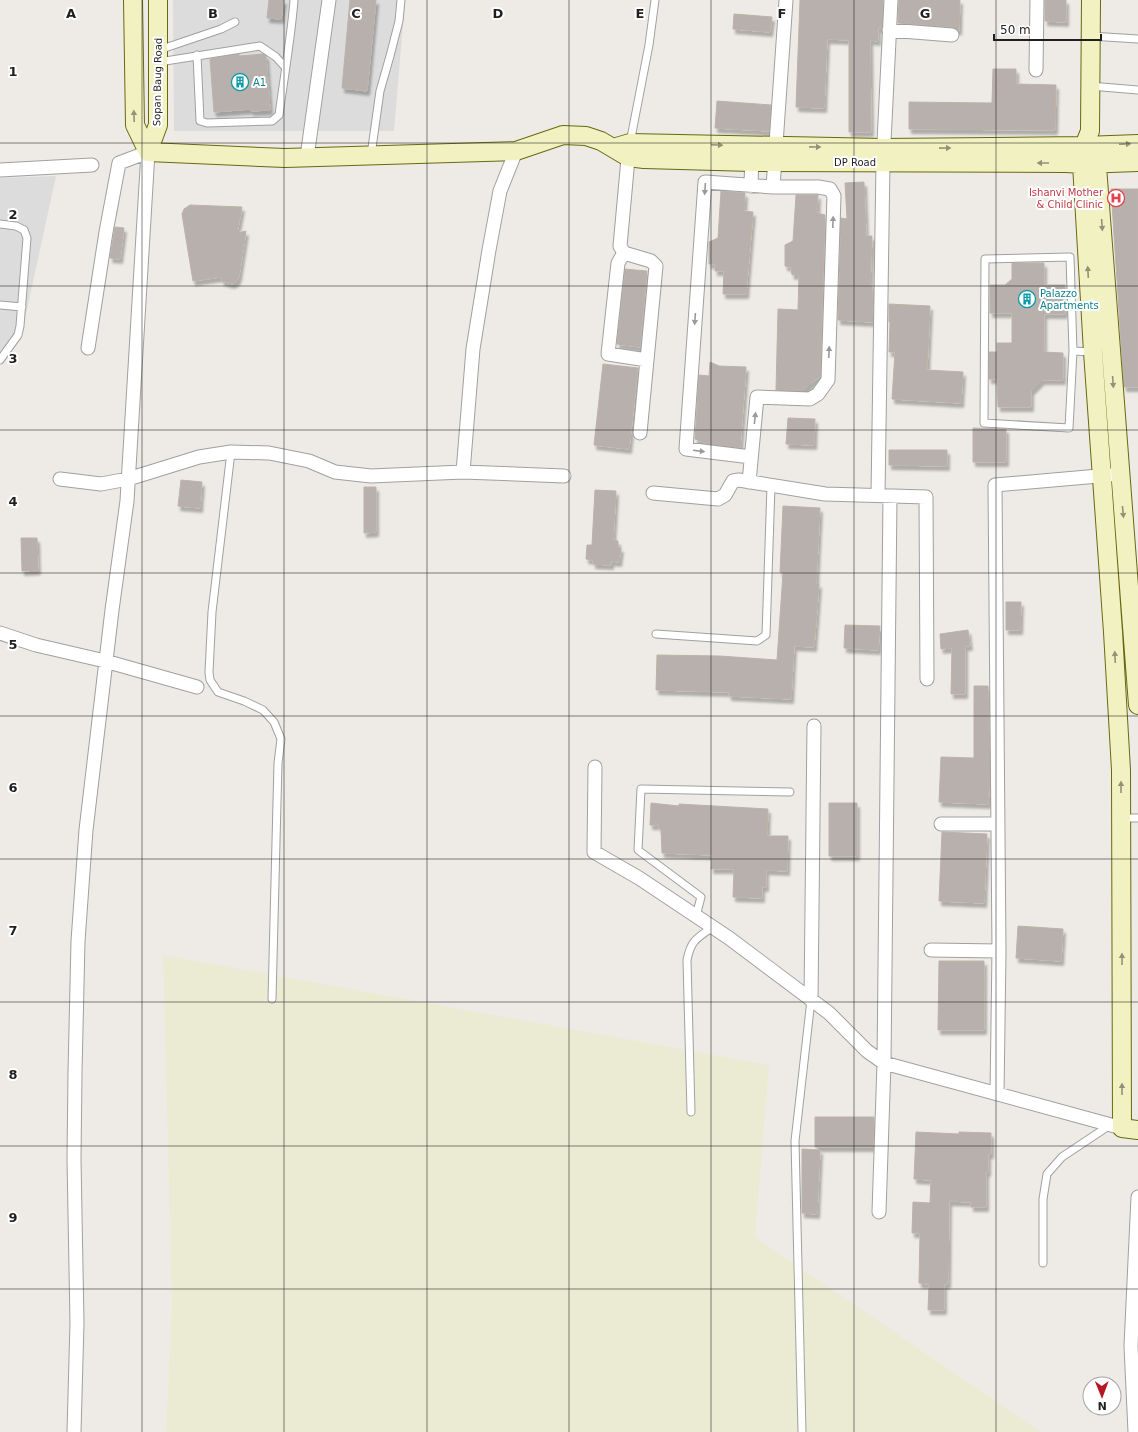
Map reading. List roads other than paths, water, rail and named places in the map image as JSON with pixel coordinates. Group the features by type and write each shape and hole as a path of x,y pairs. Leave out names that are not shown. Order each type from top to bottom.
{"street":[{"name":"Sopan Baug Road","path":"133,0 135,125 148,152"},
{"name":"Sopan Baug Road","path":"148,152 158,125 158,0"},
{"path":"307,157 329,0"},
{"path":"773,187 786,0"},
{"path":"1036,70 1037,0"},
{"path":"595,767 594,852 638,878 729,938 829,1013 867,1051 884,1063 1123,1127 1130,818 1121,770 1113,632 1101,475 1102,352 1090,164 1089,86 1091,0"},
{"path":"879,1212 884,1063 883,155 895,1"},
{"path":"893,31 952,35"},
{"path":"88,348 106,232 119,163 148,152 285,158 516,151 563,135 586,136 624,149 620,246 624,253 652,261 656,266 640,433"},
{"name":"DP Road","path":"883,155 1090,141 1138,144"},
{"name":"DP Road","path":"624,149 644,159 775,154 883,155 1090,164 1138,162"},
{"path":"463,472 473,349 483,288 500,190 516,151"},
{"path":"74,1432 77,1323 74,1073 78,941 86,830 105,661 127,501 148,152"},
{"path":"750,186 752,154"},
{"path":"0,170 92,165"},
{"path":"749,482 757,397 810,399 818,394 828,380 834,196 830,190 818,187 750,186 706,182 686,449 751,457"},
{"path":"624,253 618,263 608,354 647,360"},
{"path":"1102,352 1120,474 1135,631 1138,705"},
{"path":"60,478 101,484 128,478 199,457 231,452 269,453 309,461 335,472 370,476 463,472 564,476"},
{"path":"997,1094 999,951 996,485 1120,474"},
{"path":"653,493 718,499 725,495 733,482 739,480 825,494 926,497 926,679"},
{"path":"0,633 36,645 105,661 197,686"},
{"path":"811,1000 814,726"},
{"path":"941,824 998,824"},
{"path":"931,950 999,951"},
{"path":"1135,1432 1131,1346 1138,1197"}],"lane":[{"path":"197,55 200,121 207,123 272,121 280,115 285,67 291,38 294,0"},
{"path":"371,156 380,91 397,28 401,0"},
{"path":"624,149 649,45 654,0"},
{"path":"158,56 235,22"},
{"path":"1090,36 1138,39"},
{"path":"158,56 197,55 260,46 276,57 285,67"},
{"path":"1089,86 1138,90"},
{"path":"0,224 16,226 24,230 26,238 20,326 18,335 0,360"},
{"path":"1070,257 1073,351 1069,428 984,423 984,259 1070,257"},
{"path":"0,305 22,307"},
{"path":"1073,351 1102,352"},
{"path":"231,452 212,612 208,672 210,680 218,692 244,701 263,710 274,722 281,739 278,771 272,999"},
{"path":"656,634 757,641 766,635 771,486"},
{"path":"696,916 701,897 638,850 641,789 790,792"},
{"path":"691,1112 687,960 689,948 693,941 713,927"},
{"path":"802,1432 795,1141 811,1000"},
{"path":"1043,1263 1043,1199 1047,1174 1062,1157 1123,1127"}],"place":[{"name":"A1","path":"240,82"},
{"name":"Ishanvi Mother & Child Clinic","path":"1116,198"},
{"name":"Palazzo Apartments","path":"1027,299"}]}
